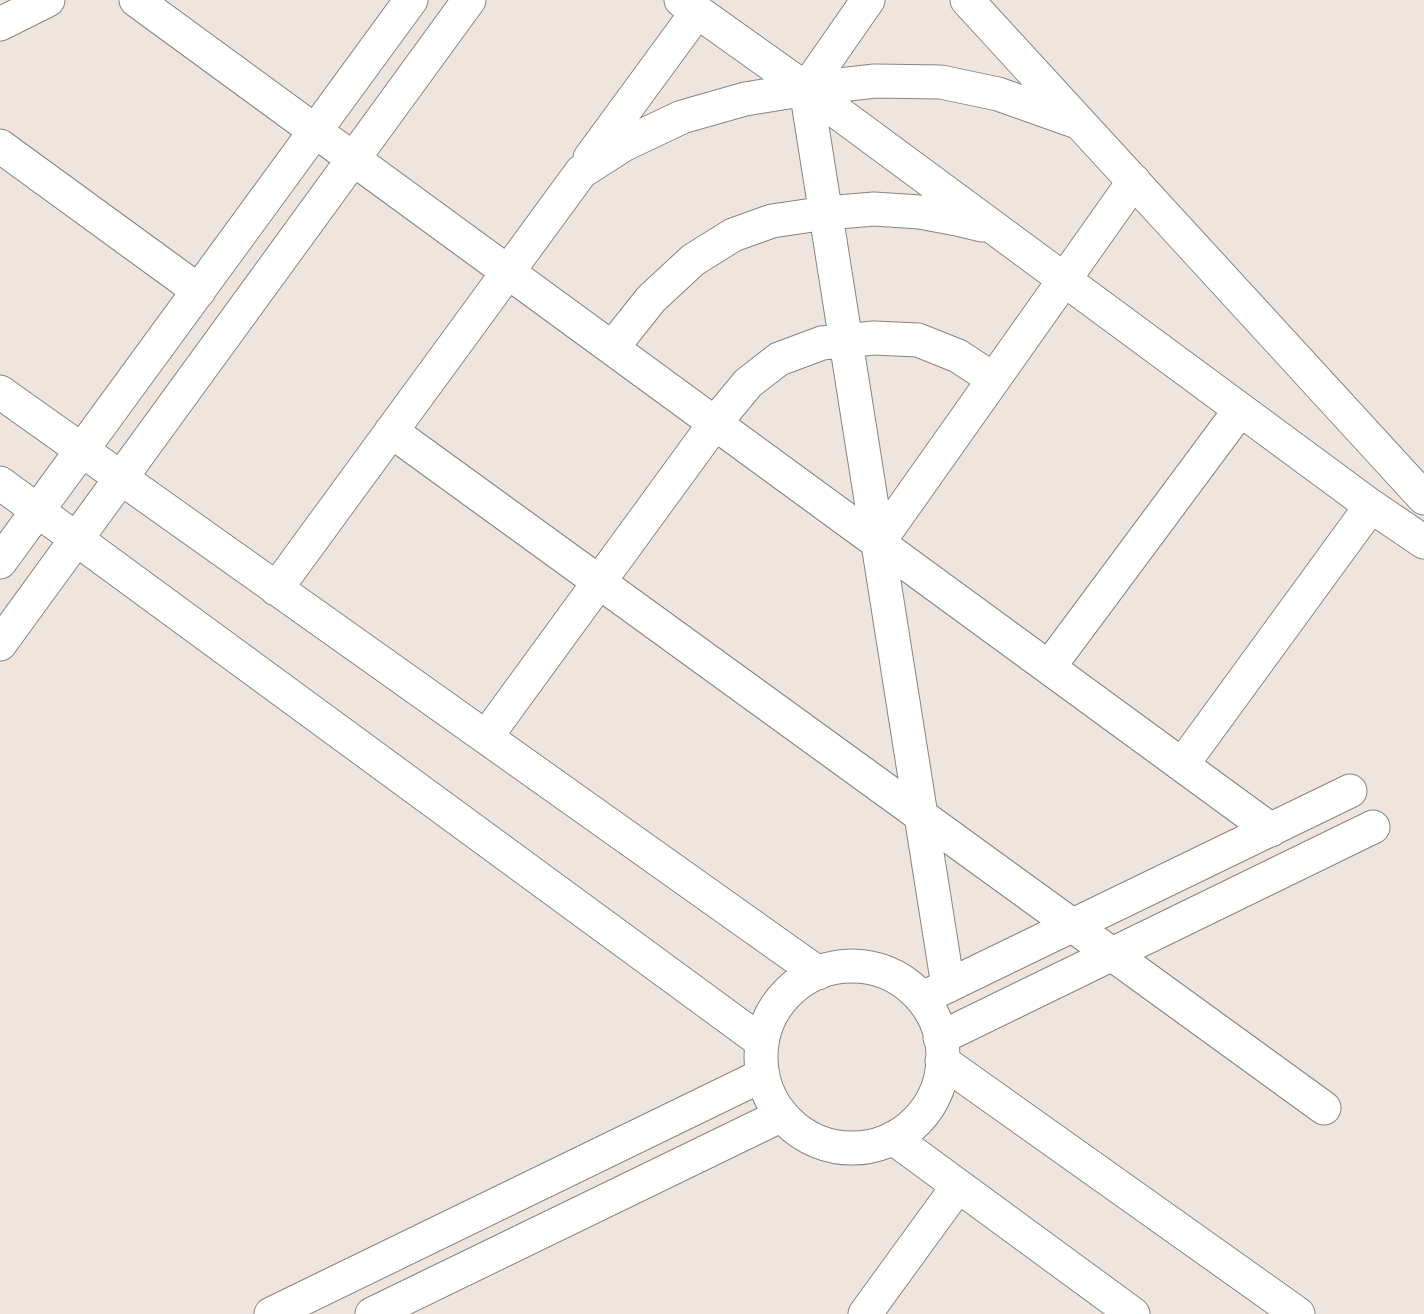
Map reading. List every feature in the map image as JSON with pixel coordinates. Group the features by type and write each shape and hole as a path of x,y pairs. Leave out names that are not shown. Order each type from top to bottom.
{"street":[{"path":"0,24 48,0"},
{"path":"136,0 1271,830"},
{"path":"0,562 411,0"},
{"path":"0,644 469,0"},
{"path":"868,0 806,89 921,816 935,992 934,1018 941,1049 937,1089 929,1105 905,1131 873,1145 856,1148 838,1147 805,1136 782,1115 770,1096 761,1062 762,1042 766,1028 773,1011 784,997 797,984 812,975 847,966 865,967 882,971 913,990 935,992 1350,791"},
{"path":"968,0 1424,498"},
{"path":"276,589 581,172 689,6 806,89 1371,506 1424,542"},
{"path":"581,172 623,145 682,117 745,99 875,81 941,82 998,94 1080,123"},
{"path":"0,146 198,291"},
{"path":"878,543 1134,182"},
{"path":"612,348 651,299 693,260 733,235 772,221 874,209 920,212 995,229"},
{"path":"486,737 715,423 748,382 779,359 822,343 874,338 918,340 958,356 993,379"},
{"path":"0,392 818,973"},
{"path":"1049,667 1240,410"},
{"path":"391,431 1324,1108"},
{"path":"0,483 762,1042"},
{"path":"1182,765 1371,506"},
{"path":"941,1049 1112,954 1373,827"},
{"path":"941,1049 1298,1314"},
{"path":"271,1314 763,1075"},
{"path":"372,1314 782,1115"},
{"path":"893,1138 1113,1308"},
{"path":"865,1314 958,1186"}]}
